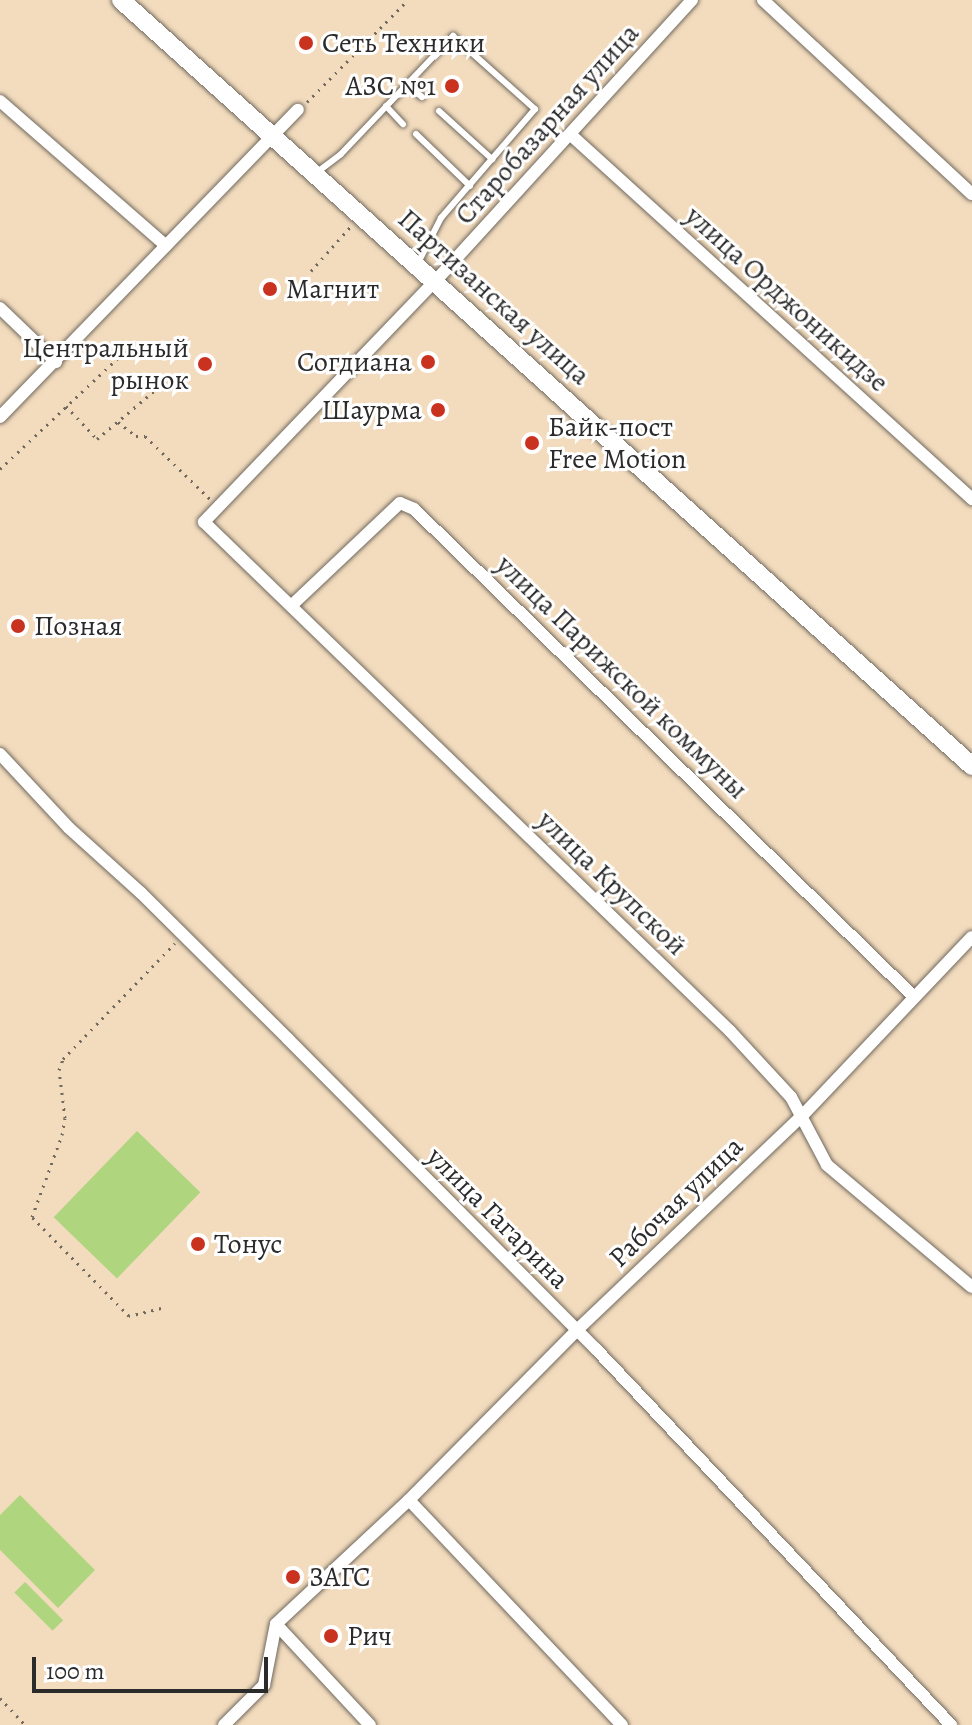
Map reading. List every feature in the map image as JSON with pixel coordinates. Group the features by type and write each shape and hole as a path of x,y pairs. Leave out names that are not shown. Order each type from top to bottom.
{"main road":[{"name":"Партизанская улица","path":"121,0 972,766"}],"street":[{"name":"Старобазарная улица","path":"204,522 435,281 692,0"},
{"path":"763,0 972,194"},
{"path":"0,101 166,246"},
{"path":"0,417 298,110"},
{"name":"улица Орджоникидзе","path":"571,135 972,499"},
{"path":"0,308 56,362"},
{"name":"улица Парижской коммуны","path":"291,606 400,503 414,509 913,996"},
{"name":"улица Крупской","path":"204,522 730,1031 780,1083 827,1165 972,1287"},
{"name":"улица Гагарина","path":"0,754 69,828 184,935 576,1331 951,1725"},
{"name":"Рабочая улица","path":"276,1624 409,1500 576,1331 801,1117 972,937"},
{"path":"409,1500 622,1725"},
{"path":"224,1725 264,1685 276,1624"},
{"path":"276,1624 370,1725"}],"lane":[{"path":"316,174 341,154 453,36 535,109 441,218 417,265"},
{"path":"407,84 422,97"},
{"path":"386,106 403,124"},
{"path":"439,111 492,159"},
{"path":"416,134 470,186"}],"path":[{"path":"298,110 408,0"},
{"path":"311,271 361,214"},
{"path":"0,469 125,351 129,356"},
{"path":"66,406 97,439 173,375"},
{"path":"118,422 136,436 145,436 219,507"},
{"path":"161,1308 129,1316 32,1217 62,1135 65,1118 59,1070 63,1059 116,1000 184,935"},
{"path":"0,1698 25,1725"}],"green space":[{"path":"137,1131 200,1192 117,1278 54,1217"},
{"path":"20,1495 95,1570 58,1608 0,1550 0,1515"},
{"path":"25,1582 63,1620 53,1631 14,1593"}],"place":[{"name":"Сеть Техники","path":"306,43"},
{"name":"АЗС №1","path":"452,86"},
{"name":"Магнит","path":"270,289"},
{"name":"Согдиана","path":"428,362"},
{"name":"Центральный рынок","path":"205,364"},
{"name":"Шаурма","path":"438,410"},
{"name":"Байк-пост Free Motion","path":"532,443"},
{"name":"Позная","path":"18,626"},
{"name":"Тонус","path":"198,1244"},
{"name":"ЗАГС","path":"293,1577"},
{"name":"Рич","path":"331,1636"}]}
